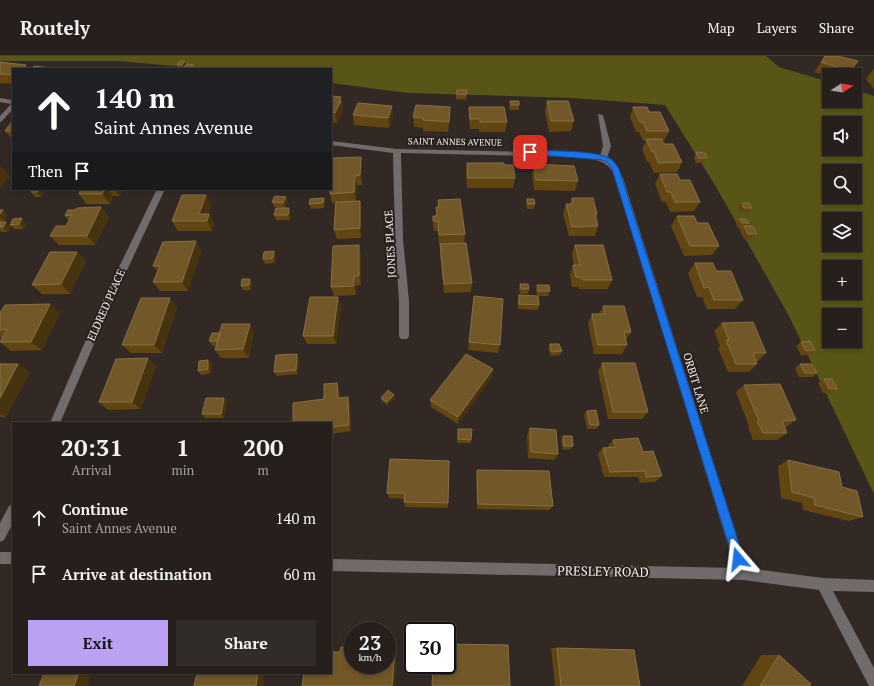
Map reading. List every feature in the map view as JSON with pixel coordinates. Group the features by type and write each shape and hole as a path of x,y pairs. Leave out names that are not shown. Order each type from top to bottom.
{"street":[{"path":"0,100 12,104"},
{"path":"0,120 12,105"},
{"path":"600,115 607,146 603,158"},
{"name":"SAINT ANNES AVENUE","path":"332,142 397,151 546,153 603,158"},
{"name":"JONES PLACE","path":"397,151 399,239 404,301 404,336"},
{"name":"ORBIT LANE","path":"603,158 610,161 616,169 743,574"},
{"name":"ELDRED PLACE","path":"55,422 108,300 161,190"},
{"path":"0,536 12,512"},
{"path":"0,558 12,558"},
{"name":"PRESLEY ROAD","path":"332,565 743,574 823,584 874,586"},
{"path":"823,584 874,682"}],"shaded area":[{"path":"0,56 766,56 779,67 822,80 822,108 862,108 862,92 874,96 874,494 789,316 715,185 665,105 573,98 408,93 332,83 332,68 196,68 119,61 0,61"}],"building":[{"path":"825,56 837,56 858,61 852,68 840,68 821,62"},
{"path":"180,61 185,61 182,65 177,65"},
{"path":"0,62 26,65 23,68 12,68 12,75 0,74"},
{"path":"187,64 194,65 190,68 184,67"},
{"path":"34,66 51,68 32,68"},
{"path":"457,90 467,90 466,95 456,94"},
{"path":"332,96 341,97 339,101 341,101 335,113 332,112"},
{"path":"510,101 519,101 519,105 511,105"},
{"path":"547,101 568,101 574,121 551,121"},
{"path":"358,103 392,106 388,118 353,115"},
{"path":"416,105 450,107 449,122 423,120 423,118 413,117"},
{"path":"469,107 504,107 507,122 480,122 480,119 470,119"},
{"path":"633,107 647,107 649,112 660,112 669,131 647,131 643,122 640,122"},
{"path":"12,121 12,131 5,131"},
{"path":"646,139 661,139 664,144 673,144 682,162 658,163 654,152 652,152"},
{"path":"696,152 705,153 707,158 698,158"},
{"path":"361,157 360,175 355,176 354,192 330,194 330,190 332,190 332,158"},
{"path":"467,163 504,163 504,165 513,165 515,178 468,178"},
{"path":"534,164 574,166 578,181 536,180"},
{"path":"660,174 677,174 680,180 690,180 700,202 675,202 671,192 667,192"},
{"path":"32,190 38,190 37,192 31,192"},
{"path":"81,190 104,190 102,194 79,194"},
{"path":"182,195 206,195 199,214 209,214 207,221 172,221"},
{"path":"275,196 286,197 283,203 272,202"},
{"path":"324,198 323,203 309,204 310,199"},
{"path":"572,198 593,198 598,226 572,227 566,204 573,204"},
{"path":"460,199 465,234 439,235 438,221 433,221 433,216 437,216 436,207 439,207 438,200"},
{"path":"527,199 534,199 535,204 528,204"},
{"path":"360,201 360,228 334,230 336,202"},
{"path":"742,203 749,203 752,208 744,208"},
{"path":"101,207 87,236 50,236 56,226 66,226 72,215 65,216 68,210"},
{"path":"276,208 289,208 288,215 274,215"},
{"path":"677,216 694,216 697,223 708,223 719,246 690,246"},
{"path":"22,218 19,224 10,225 13,219"},
{"path":"739,219 746,219 749,223 742,223"},
{"path":"0,222 6,222 3,227 0,227"},
{"path":"744,226 752,226 757,234 748,234"},
{"path":"196,241 182,282 153,282 160,266 153,266 163,242"},
{"path":"466,243 472,283 444,284 440,244"},
{"path":"359,245 359,276 354,276 354,286 331,287 333,246"},
{"path":"575,245 603,245 612,280 583,280 582,278 576,277 573,265 580,265"},
{"path":"274,251 273,258 263,259 264,252"},
{"path":"50,252 77,252 61,284 32,285"},
{"path":"695,263 713,263 716,271 731,271 743,300 714,300 709,287 704,288"},
{"path":"242,279 250,279 249,285 241,286"},
{"path":"520,284 528,284 529,289 521,289"},
{"path":"537,285 549,285 550,291 538,291"},
{"path":"519,295 538,296 539,305 519,304"},
{"path":"474,296 503,299 500,345 469,342"},
{"path":"310,297 338,297 333,336 303,336"},
{"path":"141,298 170,298 154,345 122,345"},
{"path":"50,304 31,342 0,342 7,329 0,330 0,313 5,305"},
{"path":"603,306 624,306 631,332 624,332 627,345 598,345 592,314 605,314"},
{"path":"753,322 766,353 753,353 757,364 736,364 726,340 729,340 722,323"},
{"path":"222,324 250,324 243,349 215,350"},
{"path":"212,333 220,333 218,341 209,341"},
{"path":"810,341 815,350 806,351 801,342"},
{"path":"550,344 559,344 562,351 552,352"},
{"path":"297,354 296,370 274,372 276,355"},
{"path":"466,354 493,369 458,417 430,400"},
{"path":"148,358 132,402 99,402 116,359"},
{"path":"208,360 208,369 198,371 199,361"},
{"path":"602,363 635,363 648,412 613,412"},
{"path":"0,364 18,364 0,398"},
{"path":"800,364 812,364 817,373 805,373"},
{"path":"824,379 832,379 837,389 829,389"},
{"path":"337,383 338,398 348,397 349,425 332,427 332,422 293,422 293,403 324,399 324,384"},
{"path":"780,384 796,420 782,421 787,433 763,433 744,385"},
{"path":"388,390 394,395 387,402 381,398"},
{"path":"206,398 224,398 221,414 202,414"},
{"path":"596,410 599,425 590,425 587,411"},
{"path":"530,428 556,430 558,454 531,452"},
{"path":"458,429 472,429 471,440 458,439"},
{"path":"563,436 572,436 573,446 564,446"},
{"path":"638,438 643,452 653,451 662,476 646,477 645,471 610,472 603,448 616,447 613,440"},
{"path":"390,459 449,461 448,503 404,502 405,493 387,493"},
{"path":"788,460 839,472 842,487 857,491 863,517 815,505 814,498 792,492"},
{"path":"477,470 549,471 553,506 478,504"},
{"path":"456,644 508,645 510,686 432,686 433,674 456,674"},
{"path":"341,647 344,647 344,674 393,674 392,686 302,686 304,674 332,674 332,652 340,652"},
{"path":"557,648 634,650 640,686 561,686"},
{"path":"779,655 811,684 809,686 760,686"},
{"path":"44,674 79,674 74,686 39,686"},
{"path":"197,674 258,674 256,686 194,686"}],"route":[{"path":"530,152 603,158 610,161 616,169 738,559"}]}
